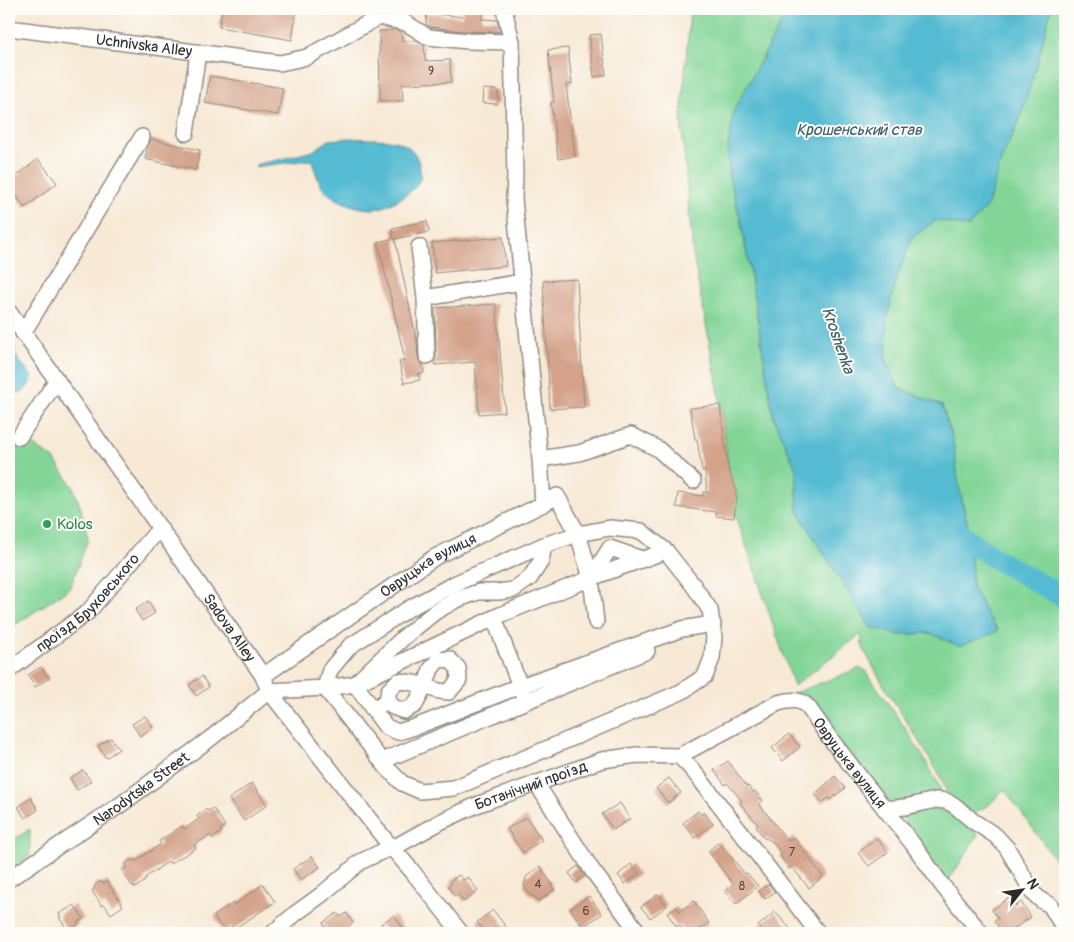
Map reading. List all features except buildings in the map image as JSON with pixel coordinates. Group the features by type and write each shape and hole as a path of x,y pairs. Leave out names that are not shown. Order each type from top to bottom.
{"street":[{"path":"504,9 512,42 514,199 543,504 558,496 578,534 591,578 596,622"},
{"path":"375,13 406,22 428,37 468,41 512,42"},
{"name":"Uchnivska Alley","path":"9,28 280,63 306,57 375,13"},
{"path":"186,133 198,53"},
{"path":"23,332 142,137"},
{"path":"418,247 425,298 427,356"},
{"path":"425,298 522,282"},
{"name":"Sadova Alley","path":"9,312 263,676 269,691 461,933"},
{"path":"19,437 57,380"},
{"path":"540,459 580,453 631,435 658,449 693,481"},
{"name":"Овруцька вулиця","path":"263,676 435,557 543,504"},
{"name":"проїзд Бруховського","path":"9,670 88,612 160,528"},
{"path":"610,528 641,531 666,551 694,585 710,610 713,624 712,658 704,676 681,692 454,788 420,791 402,783 388,769 325,688 330,670 350,646 408,608 454,584 544,546 578,534 610,528"},
{"path":"591,578 607,542 642,559"},
{"path":"355,684 404,637 435,612 456,600 478,592 513,590 530,578 541,561 544,546"},
{"path":"269,691 325,688 355,684 494,618 591,578 666,551"},
{"path":"494,618 525,702"},
{"path":"355,684 386,726 398,732 520,686 682,629 713,624"},
{"path":"382,761 713,624"},
{"path":"373,710 387,700 389,690 398,681 425,686 415,705 404,711 393,707 387,700"},
{"name":"Narodytska Street","path":"9,879 120,805 211,738 269,691"},
{"name":"Овруцька вулиця","path":"678,756 778,703 800,700 808,707 942,885 981,933"},
{"name":"Ботанічний проїзд","path":"272,933 360,862 393,848 442,821 479,804 602,760 637,754 678,756"},
{"path":"678,756 698,778 818,933"},
{"path":"536,783 582,855 639,933"},
{"path":"885,808 905,807 936,800 946,801 954,805 973,821 996,836 1007,848 1033,894 1050,905 1065,933"}],"green space":[{"path":"690,9 789,9 734,110 729,177 740,217 750,271 773,416 796,469 798,512 898,635 930,633 959,645 982,638 998,630 986,613 972,586 971,541 959,487 953,441 942,406 899,388 886,359 887,319 896,279 912,238 936,220 968,227 1019,121 1051,9 1065,9 1065,873 1004,789 990,804 971,815 948,795 941,778 866,654 862,645 861,634 794,686 732,504 722,410 693,255 681,118"},
{"name":"Kolos","path":"9,432 54,459 73,487 81,509 88,539 70,588 9,629"},
{"path":"860,668 865,670 908,732 944,797 888,802 792,694"},
{"path":"935,807 945,807 978,835 947,883 900,815"},
{"path":"30,829 29,856 9,869 9,843"}],"water":[{"name":"Крошенський став","path":"789,9 1051,9 1019,121 1002,158 988,205 968,227 936,220 912,238 896,279 887,319 886,359 898,388 942,406 953,441 959,487 971,541 972,586 998,631 959,646 930,633 898,635 870,627 798,512 796,469 773,416 750,271 740,217 729,177 728,147 734,110"},
{"path":"350,138 391,140 409,148 419,164 420,179 417,184 409,193 391,204 380,208 366,209 342,202 329,194 320,183 312,161 255,167 257,164 313,151 329,140"},
{"path":"11,341 16,348 14,351 15,355 32,377 26,388 14,394 9,386 9,342"}],"waterway":[{"name":"Kroshenka","path":"947,523 989,555 1065,598"}],"place":[{"name":"Kolos","path":"47,524"}]}
